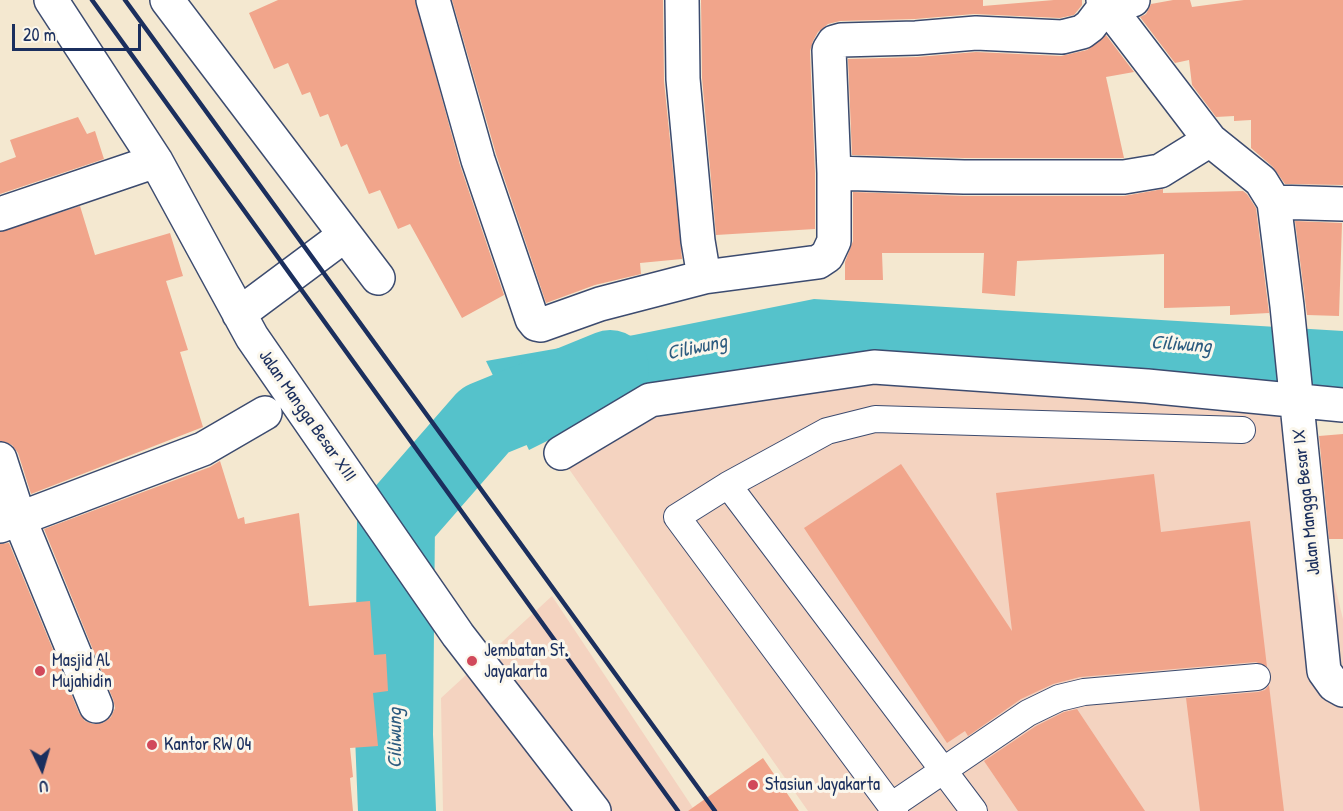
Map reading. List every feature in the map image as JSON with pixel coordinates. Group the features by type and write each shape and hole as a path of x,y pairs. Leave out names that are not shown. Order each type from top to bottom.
{"street":[{"name":"Jalan Mangga Besar XIII","path":"51,0 156,161 245,326 458,635 594,811"},
{"path":"167,0 378,278"},
{"path":"433,0 478,160 532,319 536,324 542,325 600,304 704,277 818,262 827,256 834,241 829,50 834,42 841,40 916,38 976,33 1062,38 1082,32 1114,2 1210,140 1261,181 1274,202 1343,204"},
{"path":"682,0 684,91 698,241 704,277"},
{"path":"834,173 964,177 1124,177 1160,171 1210,140"},
{"path":"0,214 156,161"},
{"name":"Jalan Mangga Besar IX","path":"1274,202 1287,306 1324,671 1334,685 1343,690"},
{"path":"245,326 345,235"},
{"path":"561,453 650,400 874,367 1295,395 1343,405"},
{"path":"9,522 203,449 265,413"},
{"path":"0,459 9,522 96,706"}],"lane":[{"path":"1242,430 874,419 827,431 728,485 677,517 893,808 943,770 1028,713 1059,698 1084,692 1257,677"},
{"path":"728,485 974,811"}],"shaded area":[{"path":"774,358 1283,374 1343,619 1343,811 808,811 548,439"},
{"path":"552,596 695,811 443,811 441,698"}],"water":[{"path":"814,299 1343,331 1343,391 1025,374 651,389 529,450 486,361 634,335"}],"building":[{"path":"278,0 415,0 460,165 504,295 462,318 410,224 398,229 380,190 369,194 347,144 341,147 328,114 320,117 310,92 302,95 288,63 274,69 249,13"},
{"path":"452,0 663,0 664,81 682,259 640,263 641,274 595,285 546,303 496,154"},
{"path":"701,0 983,0 983,6 1082,0 1082,5 1074,15 1060,18 974,14 915,19 840,21 828,24 818,32 810,51 815,229 716,235 702,78"},
{"path":"1190,0 1192,7 1244,0 1343,0 1343,185 1285,184 1273,167 1251,148 1251,120 1234,121 1234,116 1216,117 1192,85 1189,60 1175,63 1140,17 1146,14 1151,4"},
{"path":"1106,35 1134,72 1106,77 1124,158 852,155 848,59 976,52 1061,56 1087,50"},
{"path":"78,117 87,134 95,131 104,159 0,194 0,163 16,157 10,140"},
{"path":"1163,189 1163,193 1243,191 1247,194 1256,208 1269,313 1230,315 1230,306 1164,308 1164,254 1017,261 1015,296 982,293 984,253 882,253 883,280 845,280 845,262 853,241 853,192 964,196 1124,196"},
{"path":"80,206 95,255 170,233 183,276 166,281 188,350 180,352 203,427 31,494 18,453 12,445 0,441 0,232"},
{"path":"1295,221 1342,223 1339,316 1307,315"},
{"path":"1343,434 1343,539 1329,539 1319,436"},
{"path":"220,461 238,519 244,517 245,524 299,513 309,606 370,601 374,655 386,654 388,691 373,693 378,746 350,748 353,811 0,811 0,544 9,543 79,713 85,721 93,724 103,723 111,717 115,708 113,699 44,529 210,467"},
{"path":"901,464 1012,631 996,493 1154,474 1161,532 1250,521 1267,667 1256,662 1080,677 1053,684 1021,699 968,736 965,731 947,743 804,528"},
{"path":"1269,685 1284,811 1200,811 1186,698 1258,692 1265,690"},
{"path":"1077,709 1145,811 1018,811 984,761 1036,726 1064,712"},
{"name":"Stasiun Jayakarta","path":"763,758 799,811 688,811"}],"waterway":[{"name":"Ciliwung","path":"397,811 394,735 396,522 485,420 610,369"}],"railway":[{"path":"92,0 678,811"},
{"path":"125,0 715,811"}],"place":[{"name":"Jembatan St. Jayakarta","path":"472,661"},
{"name":"Masjid Al Mujahidin","path":"40,671"},
{"name":"Kantor RW 04","path":"152,745"},
{"name":"Stasiun Jayakarta","path":"753,785"}]}
